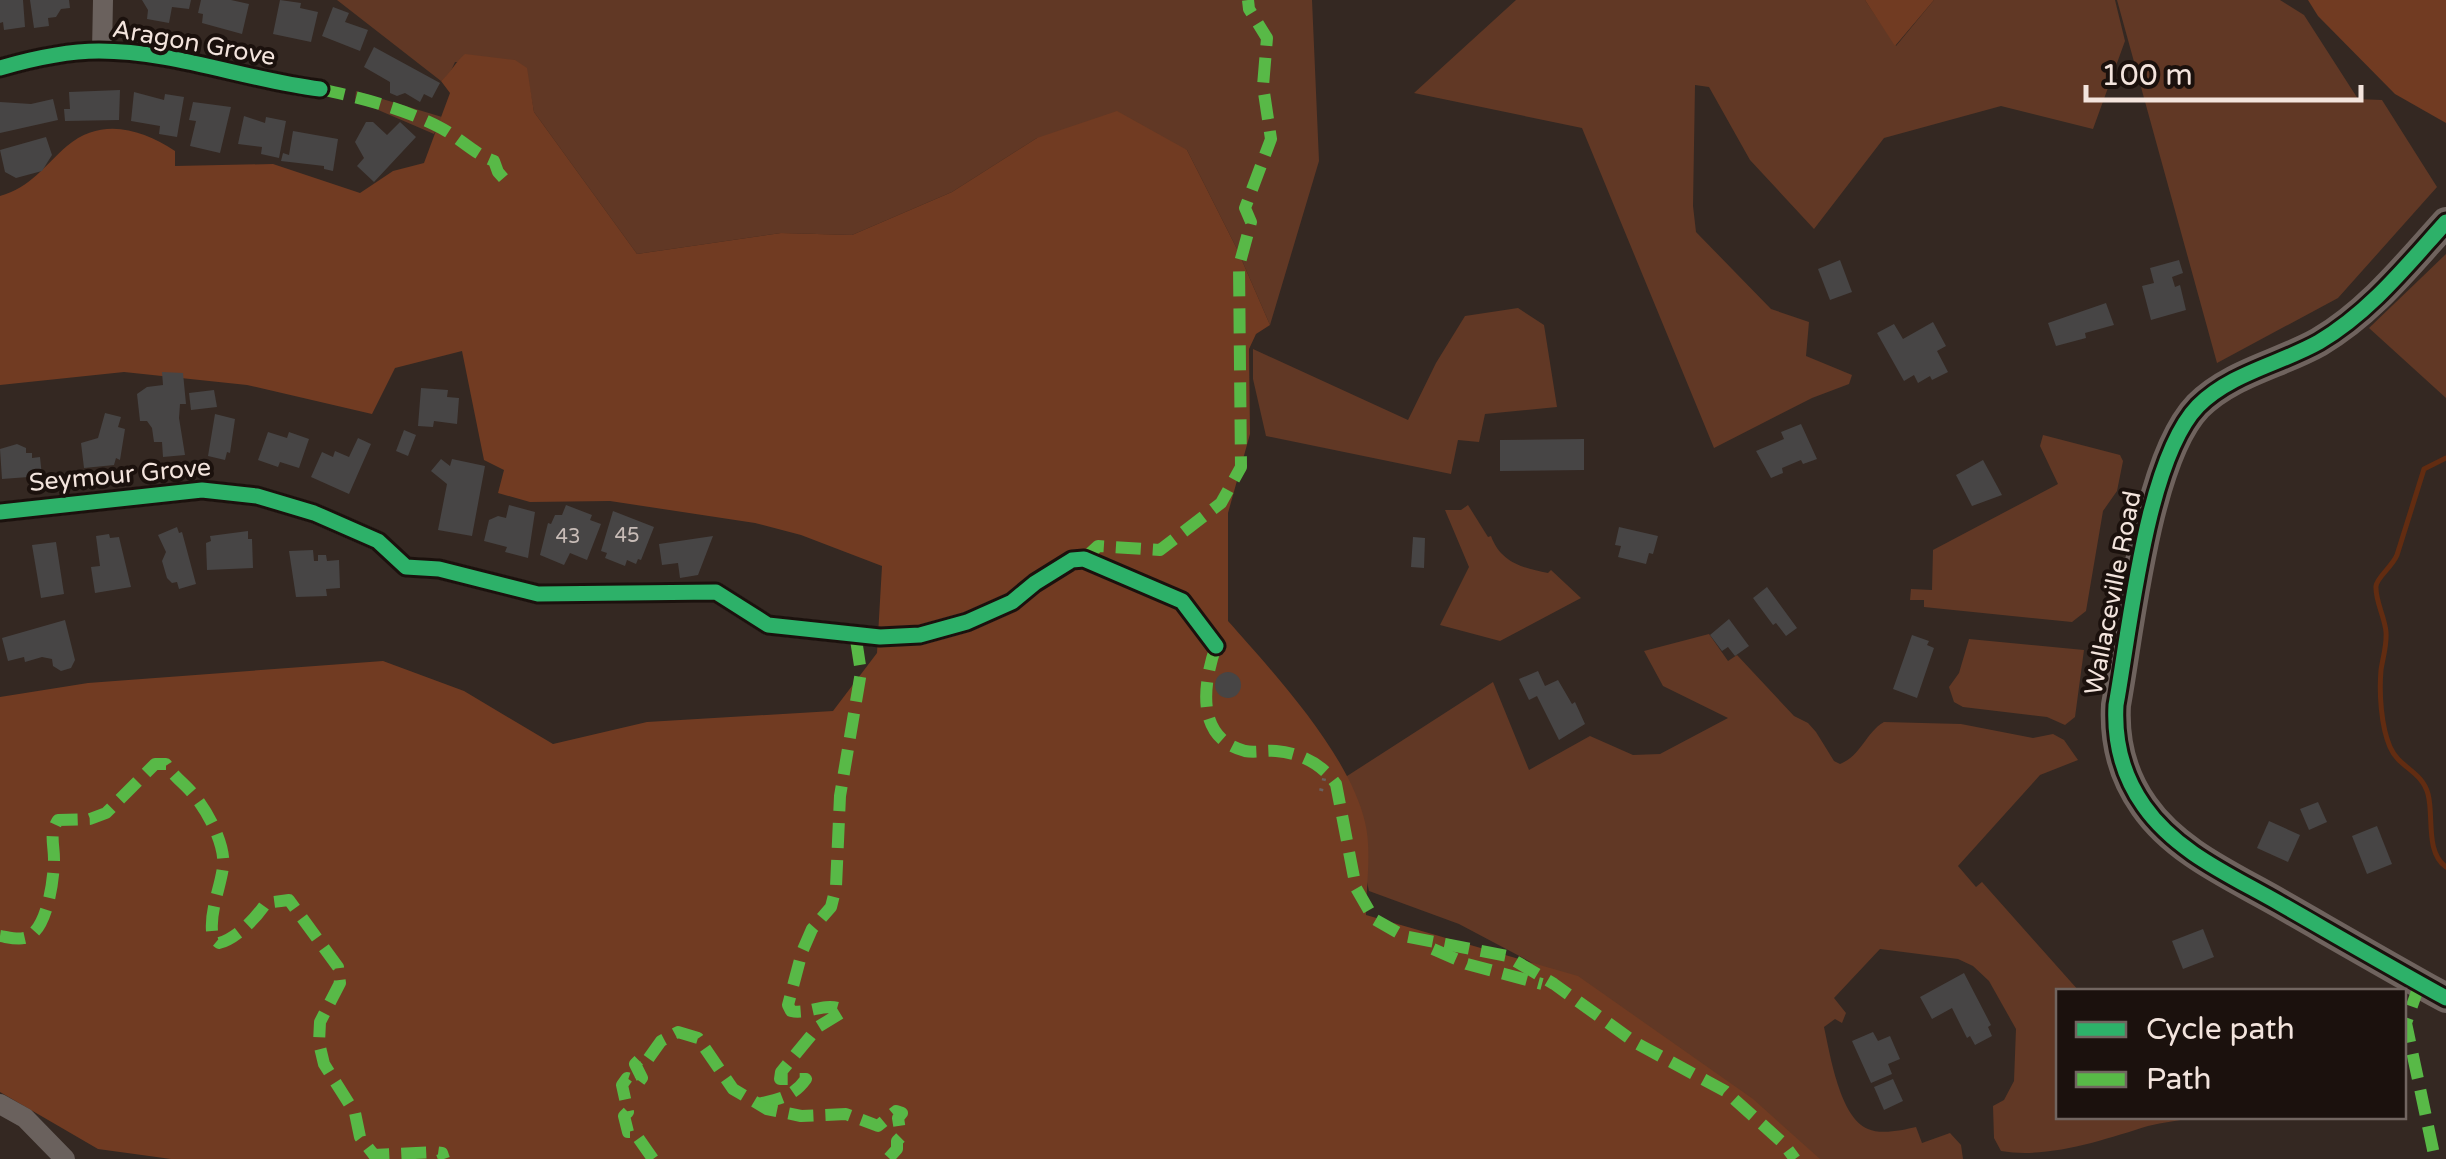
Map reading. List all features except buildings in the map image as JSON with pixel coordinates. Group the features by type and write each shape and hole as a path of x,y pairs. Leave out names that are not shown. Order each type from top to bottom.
{"street":[{"path":"102,51 103,0"},
{"name":"Aragon Grove","path":"0,68 102,51 174,60 274,84 320,89"},
{"name":"Wallaceville Road","path":"2446,222 2381,294 2342,327 2317,343 2217,390 2197,407 2181,429 2168,453 2152,505 2116,705 2115,732 2130,784 2144,806 2181,845 2446,998"},
{"name":"Seymour Grove","path":"0,512 202,490 228,491 296,507 363,533 378,541 406,567 439,569 538,594 716,592 768,624 903,637 950,628 995,610 1072,560 1084,560 1182,601 1216,646"},
{"path":"0,1104 25,1118 65,1159"}],"path":[{"path":"1321,791 1326,771"}],"shaded area":[{"path":"337,0 1312,0 1319,161 1270,325 1187,150 1037,138 952,192 852,235 781,233 637,254 534,112 526,68 455,62 441,81"},
{"path":"1516,0 1865,0 1896,46 1934,0 2115,0 2125,41 2093,129 2001,106 1884,138 1814,229 1750,160 1709,87 1695,85 1696,232 1771,309 1809,322 1806,356 1852,375 1849,384 1812,398 1714,448 1582,128 1414,93"},
{"path":"1865,0 1934,0 1895,46"},
{"path":"2117,0 2280,0 2304,15 2358,99 2382,100 2437,187 2338,298 2217,363"},
{"path":"2308,0 2446,0 2446,123 2395,94 2318,16"},
{"path":"465,54 515,60 527,68 534,112 637,254 781,233 852,235 952,192 1037,138 1117,111 1187,150 1270,325 1256,334 1249,349 1250,434 1228,513 1228,621 1308,716 1356,796 1368,844 1366,915 1578,976 1753,1099 1820,1159 171,1159 98,1149 0,1092 0,697 88,683 383,661 464,691 553,744 647,722 833,711 877,653 882,566 801,535 755,523 610,501 530,502 498,493 504,470 484,460 462,351 395,368 372,414 247,385 124,372 0,385 0,196 29,182 67,146 94,131 121,129 149,137 175,151 175,166 273,164 360,193 393,171 424,163 450,93 441,81"},
{"path":"356,91 442,117 434,134 355,100"},
{"path":"2446,254 2446,398 2369,328"},
{"path":"1518,308 1544,325 1557,407 1485,414 1479,442 1458,440 1451,474 1266,436 1253,379 1253,349 1408,420 1465,316"},
{"path":"2043,435 2120,455 2123,461 2117,491 2103,511 2086,611 2072,622 1924,607 1924,600 1910,600 1911,589 1932,590 1933,550 2058,484 2040,446"},
{"path":"1468,505 1507,558 1530,569 1548,573 1551,570 1581,598 1500,641 1440,625 1469,567 1445,510 1461,510"},
{"path":"1709,634 1728,661 1737,655 1794,716 1808,723 1840,764 1884,722 1961,724 2033,738 2053,734 2064,740 2078,760 2040,775 1958,866 1976,887 1982,882 2077,989 2056,989 2056,1119 2185,1119 2056,1150 2001,1151 1994,1138 1993,1106 2004,1100 2014,1081 2016,1029 1989,981 1958,959 1880,949 1834,998 1846,1013 1842,1023 1835,1019 1824,1027 1843,1099 1858,1123 1873,1131 1916,1127 1922,1143 1950,1133 1961,1145 1963,1159 1804,1159 1538,966 1459,924 1369,891 1344,778 1493,682 1529,770 1590,736 1633,755 1660,754 1728,718 1663,686 1644,651"},
{"path":"1969,639 2084,650 2075,717 2065,725 2047,717 1963,707 1954,702 1949,687 1959,673"}],"waterway":[{"path":"2446,458 2424,469 2397,555 2376,586 2386,632 2380,679 2385,729 2394,754 2425,786 2435,852 2446,867"}],"marked path":[{"path":"1084,559 1098,546 1160,550 1221,503 1241,467 1239,266 1251,222 1245,208 1271,139 1263,86 1267,38 1249,9 1248,0"},
{"path":"320,89 427,121 494,161 506,181"},
{"path":"758,1104 785,1096 801,1085 806,1079 780,1079 781,1072 818,1027 844,1011 832,1007 791,1011 788,1005 802,952 812,929 831,907 836,887 840,796 861,672 855,633"},
{"path":"1216,646 1206,692 1210,722 1229,744 1245,751 1294,754 1317,765 1336,784 1356,888 1374,919 1404,936 1507,956 1554,984 1636,1043 1725,1091 1783,1143 1795,1159"},
{"path":"0,936 24,938 32,934 44,917 53,879 53,835 58,820 90,819 106,813 155,764 166,764 204,809 222,849 213,938 219,943 225,941 245,927 266,903 289,900 338,967 340,983 320,1022 319,1043 324,1064 355,1113 360,1137 374,1155 435,1152 442,1153 444,1159"},
{"path":"1433,949 1467,964 1542,984"},
{"path":"2420,983 2406,1023 2435,1159"},
{"path":"653,1159 634,1132 628,1132 622,1085 627,1078 639,1082 642,1078 635,1064 639,1060 646,1062 661,1041 678,1032 698,1038 733,1089 767,1109 801,1116 846,1114 878,1126 896,1111 902,1113 898,1118 901,1137 888,1159"}],"cycle path":[{"path":"0,68 74,52 127,52 320,89"},
{"path":"2446,222 2355,317 2304,350 2225,385 2198,406 2180,431 2153,504 2116,705 2118,745 2130,782 2144,806 2172,837 2224,873 2446,998"},
{"path":"0,512 202,490 257,496 314,513 378,541 406,567 439,569 538,594 716,592 768,625 880,637 920,635 967,622 1012,602 1072,560 1084,559 1182,601 1216,646"}]}
